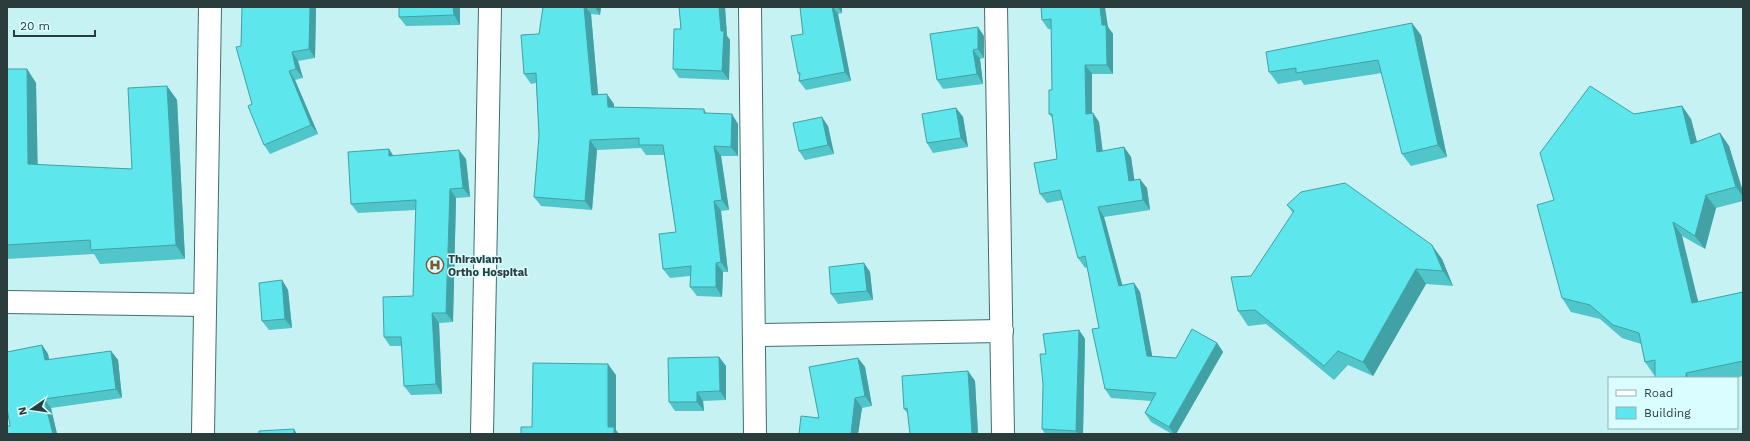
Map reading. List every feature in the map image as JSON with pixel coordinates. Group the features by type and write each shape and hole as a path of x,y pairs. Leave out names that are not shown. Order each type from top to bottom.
{"street":[{"path":"203,434 210,7"},
{"path":"482,434 490,7"},
{"path":"750,7 754,434"},
{"path":"996,7 1003,434"},
{"path":"7,302 205,305"},
{"path":"754,335 1002,330"}],"building":[{"path":"242,7 310,7 309,49 292,52 296,69 289,71 311,125 264,145 248,106 252,104 236,47 241,46"},
{"path":"399,7 453,7 454,15 399,17"},
{"path":"543,7 584,7 592,95 607,94 608,107 704,109 704,113 732,114 731,147 714,146 722,200 714,201 721,262 716,263 716,287 690,287 691,266 663,269 659,234 676,232 663,145 639,145 639,138 590,140 585,201 534,197 539,136 536,73 524,74 521,35 539,34"},
{"path":"679,7 719,7 721,31 724,31 722,71 673,69 674,29 681,29"},
{"path":"800,7 832,7 845,72 799,81 800,73 798,73 791,36 803,34"},
{"path":"1041,7 1100,7 1102,25 1106,25 1107,65 1085,65 1086,114 1093,113 1097,152 1124,147 1129,181 1140,179 1143,200 1098,207 1119,286 1134,283 1147,356 1176,358 1192,329 1217,343 1169,427 1145,413 1156,393 1105,389 1092,329 1099,328 1085,256 1078,258 1060,190 1040,194 1034,163 1057,159 1052,114 1049,114 1049,90 1052,90 1051,19 1042,20"},
{"path":"1412,23 1438,145 1402,154 1378,60 1296,73 1296,68 1269,72 1266,52"},
{"path":"978,27 978,49 973,50 977,74 937,80 930,34"},
{"path":"7,69 27,69 28,164 132,169 128,88 167,86 176,245 91,250 90,240 7,245"},
{"path":"1590,86 1634,114 1682,106 1691,144 1720,133 1736,187 1706,195 1695,236 1673,222 1692,303 1743,292 1743,361 1686,373 1686,377 1655,377 1655,360 1645,362 1639,333 1613,325 1590,305 1562,298 1537,205 1554,200 1540,153"},
{"path":"956,108 961,138 927,143 922,114"},
{"path":"822,117 828,145 799,151 793,123"},
{"path":"389,149 389,156 459,150 463,188 450,189 446,313 432,313 436,384 404,386 401,337 384,337 383,297 413,296 416,200 351,204 348,152"},
{"path":"1345,183 1432,245 1443,271 1416,269 1363,362 1338,351 1324,366 1255,310 1238,311 1231,277 1251,276 1294,211 1287,205 1301,192"},
{"path":"864,263 867,291 831,294 829,267"},
{"path":"282,280 285,319 262,321 259,283"},
{"path":"1079,330 1076,431 1042,429 1043,384 1040,354 1046,354 1043,334"},
{"path":"42,345 45,360 111,351 116,389 44,399 53,434 7,434 7,426 10,426 7,408 7,352"},
{"path":"719,357 720,391 697,392 697,402 669,402 668,358"},
{"path":"858,358 865,396 855,398 851,434 799,434 801,416 819,418 809,367"},
{"path":"533,363 608,364 608,427 614,427 614,434 521,434 521,427 532,427"},
{"path":"968,371 972,434 910,434 907,408 904,409 902,376"},
{"path":"294,429 294,434 259,434 259,431"}],"place":[{"name":"Thiraviam Ortho Hospital","path":"435,265"}]}
